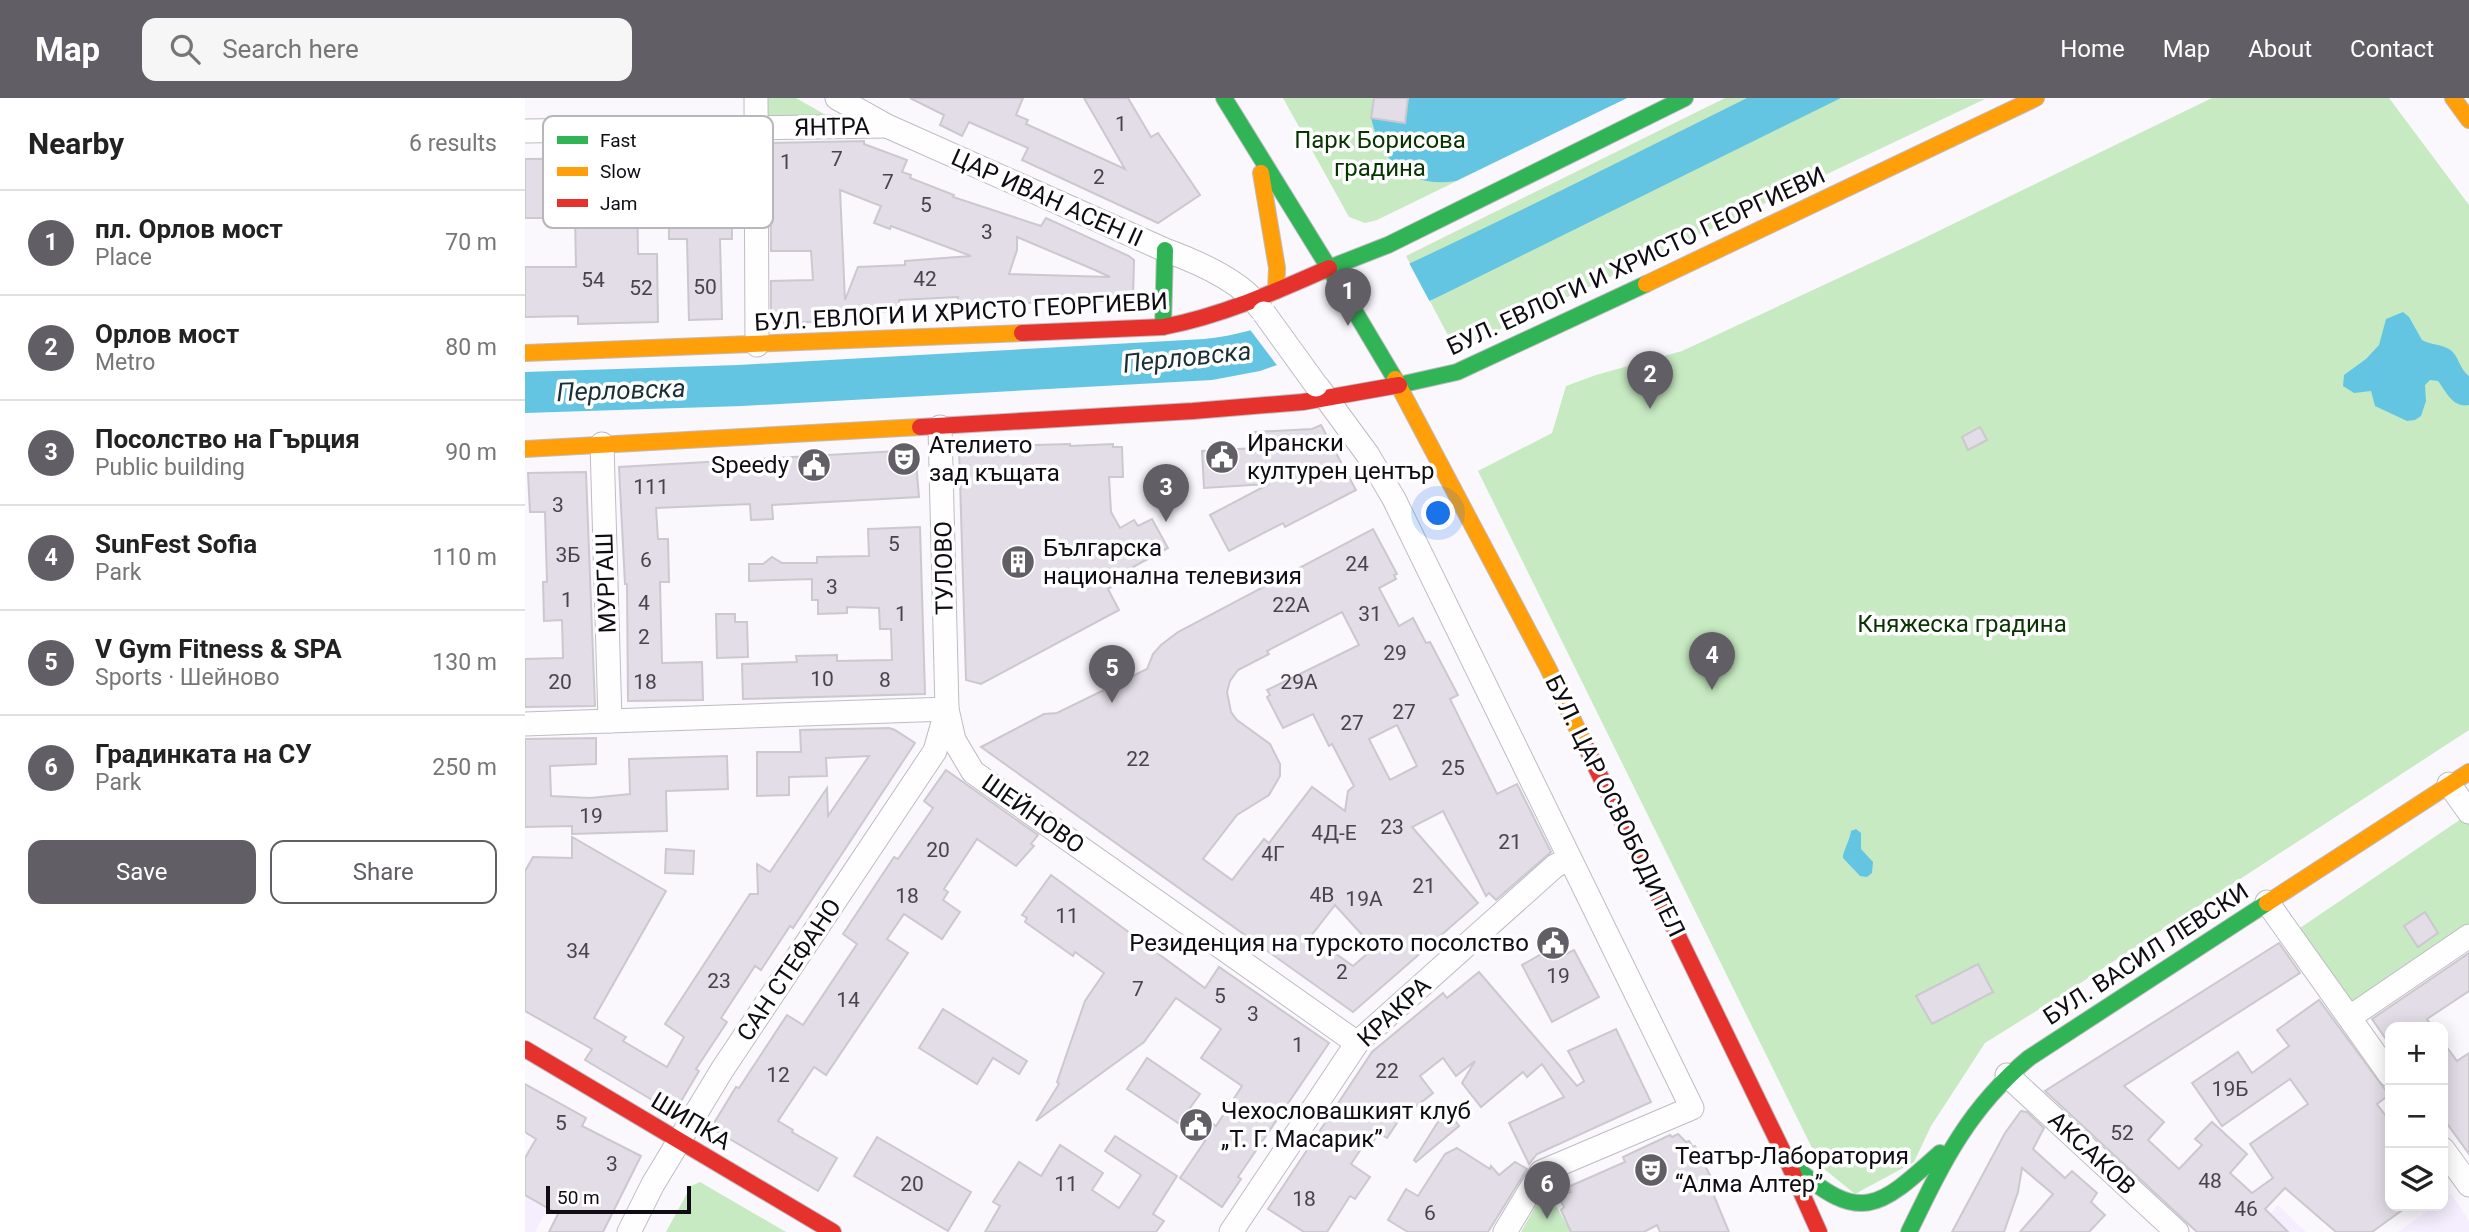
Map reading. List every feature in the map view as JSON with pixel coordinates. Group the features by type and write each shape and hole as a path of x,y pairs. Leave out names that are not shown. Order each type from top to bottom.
{"main road":[{"name":"БУЛ. ЦАР ОСВОБОДИТЕЛ","path":"1224,98 1386,362 1548,668 1786,1158 1819,1232"},
{"name":"БУЛ. ЕВЛОГИ И ХРИСТО ГЕОРГИЕВИ","path":"525,353 1163,327 1200,319 1265,301 1329,268 1388,245 1685,98"},
{"name":"БУЛ. ЕВЛОГИ И ХРИСТО ГЕОРГИЕВИ","path":"525,449 1193,411 1322,392 1399,385 1457,372 2036,98"},
{"path":"2453,98 2469,120"},
{"path":"1258,153 1277,268 1265,301"},
{"path":"1163,327 1165,250"},
{"name":"БУЛ. ВАСИЛ ЛЕВСКИ","path":"1909,1232 1954,1141 1986,1095 2007,1074 2469,772"},
{"name":"ШИПКА","path":"525,1049 833,1232"},
{"path":"1786,1158 1815,1187 1834,1199 1863,1205 1876,1203 1893,1193 1954,1141"}],"street":[{"path":"756,98 756,116"},
{"name":"ЦАР ИВАН АСЕН II","path":"837,98 887,126 1196,262 1265,301"},
{"name":"ЯНТРА","path":"773,129 887,126"},
{"name":"ЯНТРА","path":"525,131 543,131"},
{"path":"756,228 757,345"},
{"path":"1265,301 1322,392 1368,455 1394,499 1692,1108 1541,1172 1505,1232"},
{"name":"ТУЛОВО","path":"940,427 947,709"},
{"name":"МУРГАШ","path":"602,444 610,721"},
{"path":"525,724 947,709"},
{"name":"ШЕЙНОВО","path":"947,709 954,740 973,772 1357,1043"},
{"name":"САН СТЕФАНО","path":"629,1232 678,1140 722,1070 935,751 947,709"},
{"path":"2449,785 2469,812"},
{"name":"КРАКРА","path":"1231,1232 1357,1043 1555,866 1569,859"},
{"path":"2267,902 2385,1068"},
{"path":"2350,1017 2469,936"},
{"name":"АКСАКОВ","path":"2007,1074 2177,1232"},
{"path":"2448,1156 2469,1185"}],"shaded area":[{"path":"2451,1194 2469,1221 2469,1232 2398,1232 2428,1211 2448,1211 2448,1196"},
{"path":"525,1196 547,1209 535,1232 525,1232"},
{"path":"2278,1205 2306,1232 2253,1232"}],"green space":[{"path":"768,98 796,98 824,114 826,118 773,120 773,116 768,116"},
{"name":"Парк Борисова градина","path":"1283,98 1627,98 1377,220 1365,223 1349,217"},
{"path":"1725,98 1985,99 1479,339 1467,342 1451,341 1406,256"},
{"name":"Княжеска градина","path":"2212,98 2389,98 2469,205 2469,730 1985,1043 1931,1126 1914,1162 1855,1194 1823,1168 1815,1154 1478,471 1552,433 1566,386 1682,351 1914,243"},
{"path":"2467,815 2469,931 2351,1010 2297,930"},
{"path":"700,1182 786,1232 666,1232 691,1186"},
{"path":"1546,1188 1571,1232 1521,1232"}],"water":[{"path":"1408,98 1627,98 1456,181 1439,182 1411,176 1400,169 1390,160 1376,134 1371,118 1404,122"},
{"name":"Перловска","path":"1747,98 1841,98 1440,296 1334,345 1260,371 1212,380 742,406 525,413 525,372 738,365 1204,339 1252,330 1322,304 1434,252"},
{"path":"2403,312 2409,317 2422,340 2446,347 2455,355 2469,376 2469,405 2455,402 2438,381 2430,380 2425,385 2426,401 2421,416 2407,421 2375,406 2371,391 2354,393 2343,386 2344,375 2366,359 2379,345 2386,319"},
{"path":"1856,829 1861,833 1861,849 1873,862 1872,873 1867,877 1860,876 1843,858 1851,831"}],"pier":[{"path":"1408,261 1431,304 1336,349 1279,368 1248,327 1310,305"}],"building":[{"path":"910,98 1023,98 1016,115 1028,120 1026,124 1125,169 1084,98 1128,98 1151,137 1158,133 1200,195 1158,223 1022,160 1028,148 969,122 962,136 940,125 944,115"},
{"path":"1374,98 1408,98 1405,123 1371,118"},
{"path":"864,141 864,144 907,160 902,172 911,175 910,178 954,195 953,197 1041,226 1046,218 1129,256 1134,260 1133,300 958,305 958,297 899,300 899,311 812,314 812,322 771,323 771,281 813,280 811,251 771,251 773,143","holes":["840,190 881,206 874,223 890,229 891,226 971,256 905,261 905,265 858,267 845,300","1017,237 1110,277 1009,274 1017,250"]},
{"path":"525,159 543,159 543,218 525,218"},
{"path":"575,228 638,228 638,254 657,254 658,322 578,324 578,316 525,317 525,267 576,267"},
{"path":"669,228 732,228 732,239 720,239 722,319 689,320 687,239 669,239"},
{"path":"1321,425 1356,490 1285,527 1283,523 1229,551 1210,515 1269,484 1204,488 1202,451 1256,448 1255,432 1312,429"},
{"path":"1980,427 1987,440 1968,450 1962,437"},
{"name":"Българска национална телевизия","path":"1113,444 1113,447 1122,447 1123,477 1109,477 1111,512 1120,528 1134,520 1138,526 1152,519 1168,548 1133,567 1136,573 1108,589 1119,610 981,684 966,680 959,447"},
{"path":"915,450 919,497 772,505 773,519 751,520 750,504 656,508 658,539 668,539 669,582 660,582 662,663 702,662 703,700 628,701 627,584 619,467"},
{"path":"586,472 595,706 525,707 525,659 563,658 562,620 544,621 543,582 547,582 545,512 530,512 528,473"},
{"path":"920,527 925,694 743,699 742,664 797,662 796,656 837,655 837,661 892,660 891,629 880,629 879,608 847,607 847,613 818,614 818,600 812,600 812,579 749,581 749,564 763,564 772,557 782,563 817,563 817,557 869,556 868,529"},
{"path":"1373,529 1397,574 1394,575 1396,579 1379,588 1399,626 1413,618 1426,643 1430,642 1458,695 1450,699 1497,794 1517,784 1551,852 1496,900 1489,893 1486,896 1443,811 1412,827 1478,903 1353,1012 981,747 1044,714 1057,713 1147,669 1153,654 1178,632","holes":["1342,612 1359,645 1267,690 1270,695 1267,697 1283,728 1313,714 1354,786 1348,791 1345,811 1312,787 1269,843 1264,839 1232,880 1203,859 1237,815 1269,795 1280,776 1280,764 1270,744 1237,720 1231,712 1227,692 1230,681 1238,670 1269,654 1267,651","1397,725 1417,766 1390,780 1369,739","1335,905 1374,948 1353,966 1311,936"]},
{"path":"716,614 735,614 735,622 747,622 748,657 717,658"},
{"path":"889,728 915,743 793,928 790,926 761,970 755,966 721,1018 727,1022 696,1069 699,1071 674,1113 585,1060 592,1049 525,1011 525,871 533,857 572,858 572,837 666,891 594,1018 626,1037 623,1041 667,1067 684,1037 665,1024 750,894 758,894 757,864 770,872 827,788 828,816 869,756 826,758 827,776 789,777 789,795 757,796 757,752 801,752 800,730"},
{"path":"596,738 596,764 550,766 551,796 590,798 630,794 629,759 727,756 728,789 666,791 667,831 572,834 572,826 525,827 525,739"},
{"path":"946,770 1038,835 1031,844 1034,846 1016,866 977,839 944,889 948,892 943,900 960,912 942,939 904,914 887,939 908,953 826,1075 814,1067 778,1121 837,1158 818,1191 711,1128 736,1087 739,1088 787,1015 803,1025 857,944 843,934 894,857 898,859 933,808 924,801"},
{"path":"666,849 694,851 693,874 665,873"},
{"path":"1051,875 1205,988 1219,967 1329,1043 1238,1177 1241,1179 1222,1207 1180,1178 1205,1141 1127,1089 1147,1058 1200,1094 1190,1108 1216,1126 1242,1086 1201,1058 1221,1029 1176,998 1144,1042 1036,1121 1059,1084 1057,1082 1085,1001 1104,973 1075,952 1073,956 1025,922 1027,918 1022,915"},
{"path":"2425,912 2438,933 2418,947 2404,926"},
{"path":"2279,943 2300,973 2124,1086 2164,1122 2148,1140 2179,1169 2202,1145 2195,1139 2212,1122 2247,1154 2230,1173 2252,1193 2273,1178 2250,1144 2308,1104 2290,1079 2222,1126 2192,1083 2238,1052 2252,1073 2289,1046 2277,1030 2319,1000 2385,1090 2385,1098 2377,1104 2385,1115 2385,1211 2401,1211 2372,1232 2336,1232 2285,1188 2265,1209 2288,1232 2197,1232 2045,1091"},
{"path":"1552,948 1558,958 1574,950 1599,997 1552,1022 1522,965"},
{"path":"2469,953 2469,991 2427,1019 2429,1022 2385,1022 2385,1038 2372,1019"},
{"path":"1978,964 1993,992 1932,1024 1916,996"},
{"path":"1479,972 1577,1086 1584,1081 1568,1051 1616,1029 1651,1102 1537,1154 1529,1164 1509,1123 1564,1097 1542,1064 1527,1077 1523,1072 1481,1107 1462,1083 1475,1061 1456,1076 1443,1058 1420,1076 1433,1093 1399,1120 1387,1138 1379,1133 1372,1143 1367,1140 1351,1164 1370,1177 1355,1199 1350,1196 1327,1232 1304,1232 1268,1209 1372,1052 1443,993 1447,998"},
{"path":"943,1009 1027,1061 1019,1074 993,1058 977,1084 919,1048"},
{"path":"2448,1049 2457,1061 2469,1053 2469,1154 2448,1125"},
{"path":"525,1084 586,1118 582,1126 641,1156 603,1232 549,1232 558,1214 525,1195 525,1158 536,1139 525,1132"},
{"path":"1446,1109 1459,1126 1416,1162 1414,1160"},
{"path":"2021,1111 2027,1112 2044,1128 2033,1149 2065,1178 2072,1171 2097,1193 2091,1202 2105,1215 2089,1232 2020,1232 2053,1194 2022,1168 2018,1192 2004,1232 1952,1232 2005,1133"},
{"path":"1678,1134 1695,1146 1715,1185 1712,1187 1716,1194 1714,1196 1729,1232 1660,1232 1657,1225 1644,1232 1571,1232 1558,1196 1571,1192 1568,1187 1625,1162 1623,1157 1670,1135 1672,1137"},
{"path":"1115,1136 1177,1176 1153,1214 1164,1221 1156,1232 985,1232 1000,1206 993,1202 1019,1162 1041,1176 1060,1145 1103,1173 1092,1190 1119,1208 1141,1175 1105,1151"},
{"path":"877,1137 971,1192 948,1231 854,1176"},
{"path":"1457,1148 1490,1169 1491,1166 1499,1175 1515,1162 1527,1169 1488,1232 1408,1232 1388,1220 1406,1189 1418,1196 1445,1154"}],"traffic: fast":[{"path":"1224,98 1329,268"},
{"path":"1395,379 1329,268 1388,245 1685,98"},
{"path":"1163,327 1165,250"},
{"path":"1399,385 1457,372 1646,284"},
{"path":"1909,1232 1959,1138 1989,1097 2008,1077 2029,1058 2267,903"},
{"path":"1794,1166 1837,1197 1854,1202 1870,1202 1885,1197 1901,1186 1940,1153"}],"traffic: slow":[{"path":"1646,284 2036,98"},
{"path":"2453,98 2469,120"},
{"path":"1261,173 1277,268 1276,291"},
{"path":"525,353 1022,333"},
{"path":"1395,379 1548,668 1585,745"},
{"path":"525,449 920,427"},
{"path":"2267,903 2469,772"}],"traffic: jam":[{"path":"1022,333 1163,327 1227,310 1329,268"},
{"path":"920,427 1303,402 1399,385"},
{"path":"1585,745 1786,1158 1819,1232"},
{"path":"525,1049 833,1232"}],"place":[{"name":"пл. Орлов мост","path":"1348,326"},
{"name":"Орлов мост","path":"1650,409"},
{"name":"Ирански културен център","path":"1222,457"},
{"name":"Ателието зад къщата","path":"904,459"},
{"name":"Speedy","path":"814,465"},
{"name":"Посолство на Гърция","path":"1166,522"},
{"name":"Българска национална телевизия","path":"1018,562"},
{"name":"SunFest Sofia","path":"1712,690"},
{"name":"V Gym Fitness & SPA","path":"1112,703"},
{"name":"Резиденция на турското посолство","path":"1553,943"},
{"name":"Чехословашкият клуб „Т. Г. Масарик”","path":"1196,1125"},
{"name":"Театър-Лаборатория “Алма Алтер”","path":"1651,1170"},
{"name":"Градинката на СУ","path":"1547,1219"}]}
